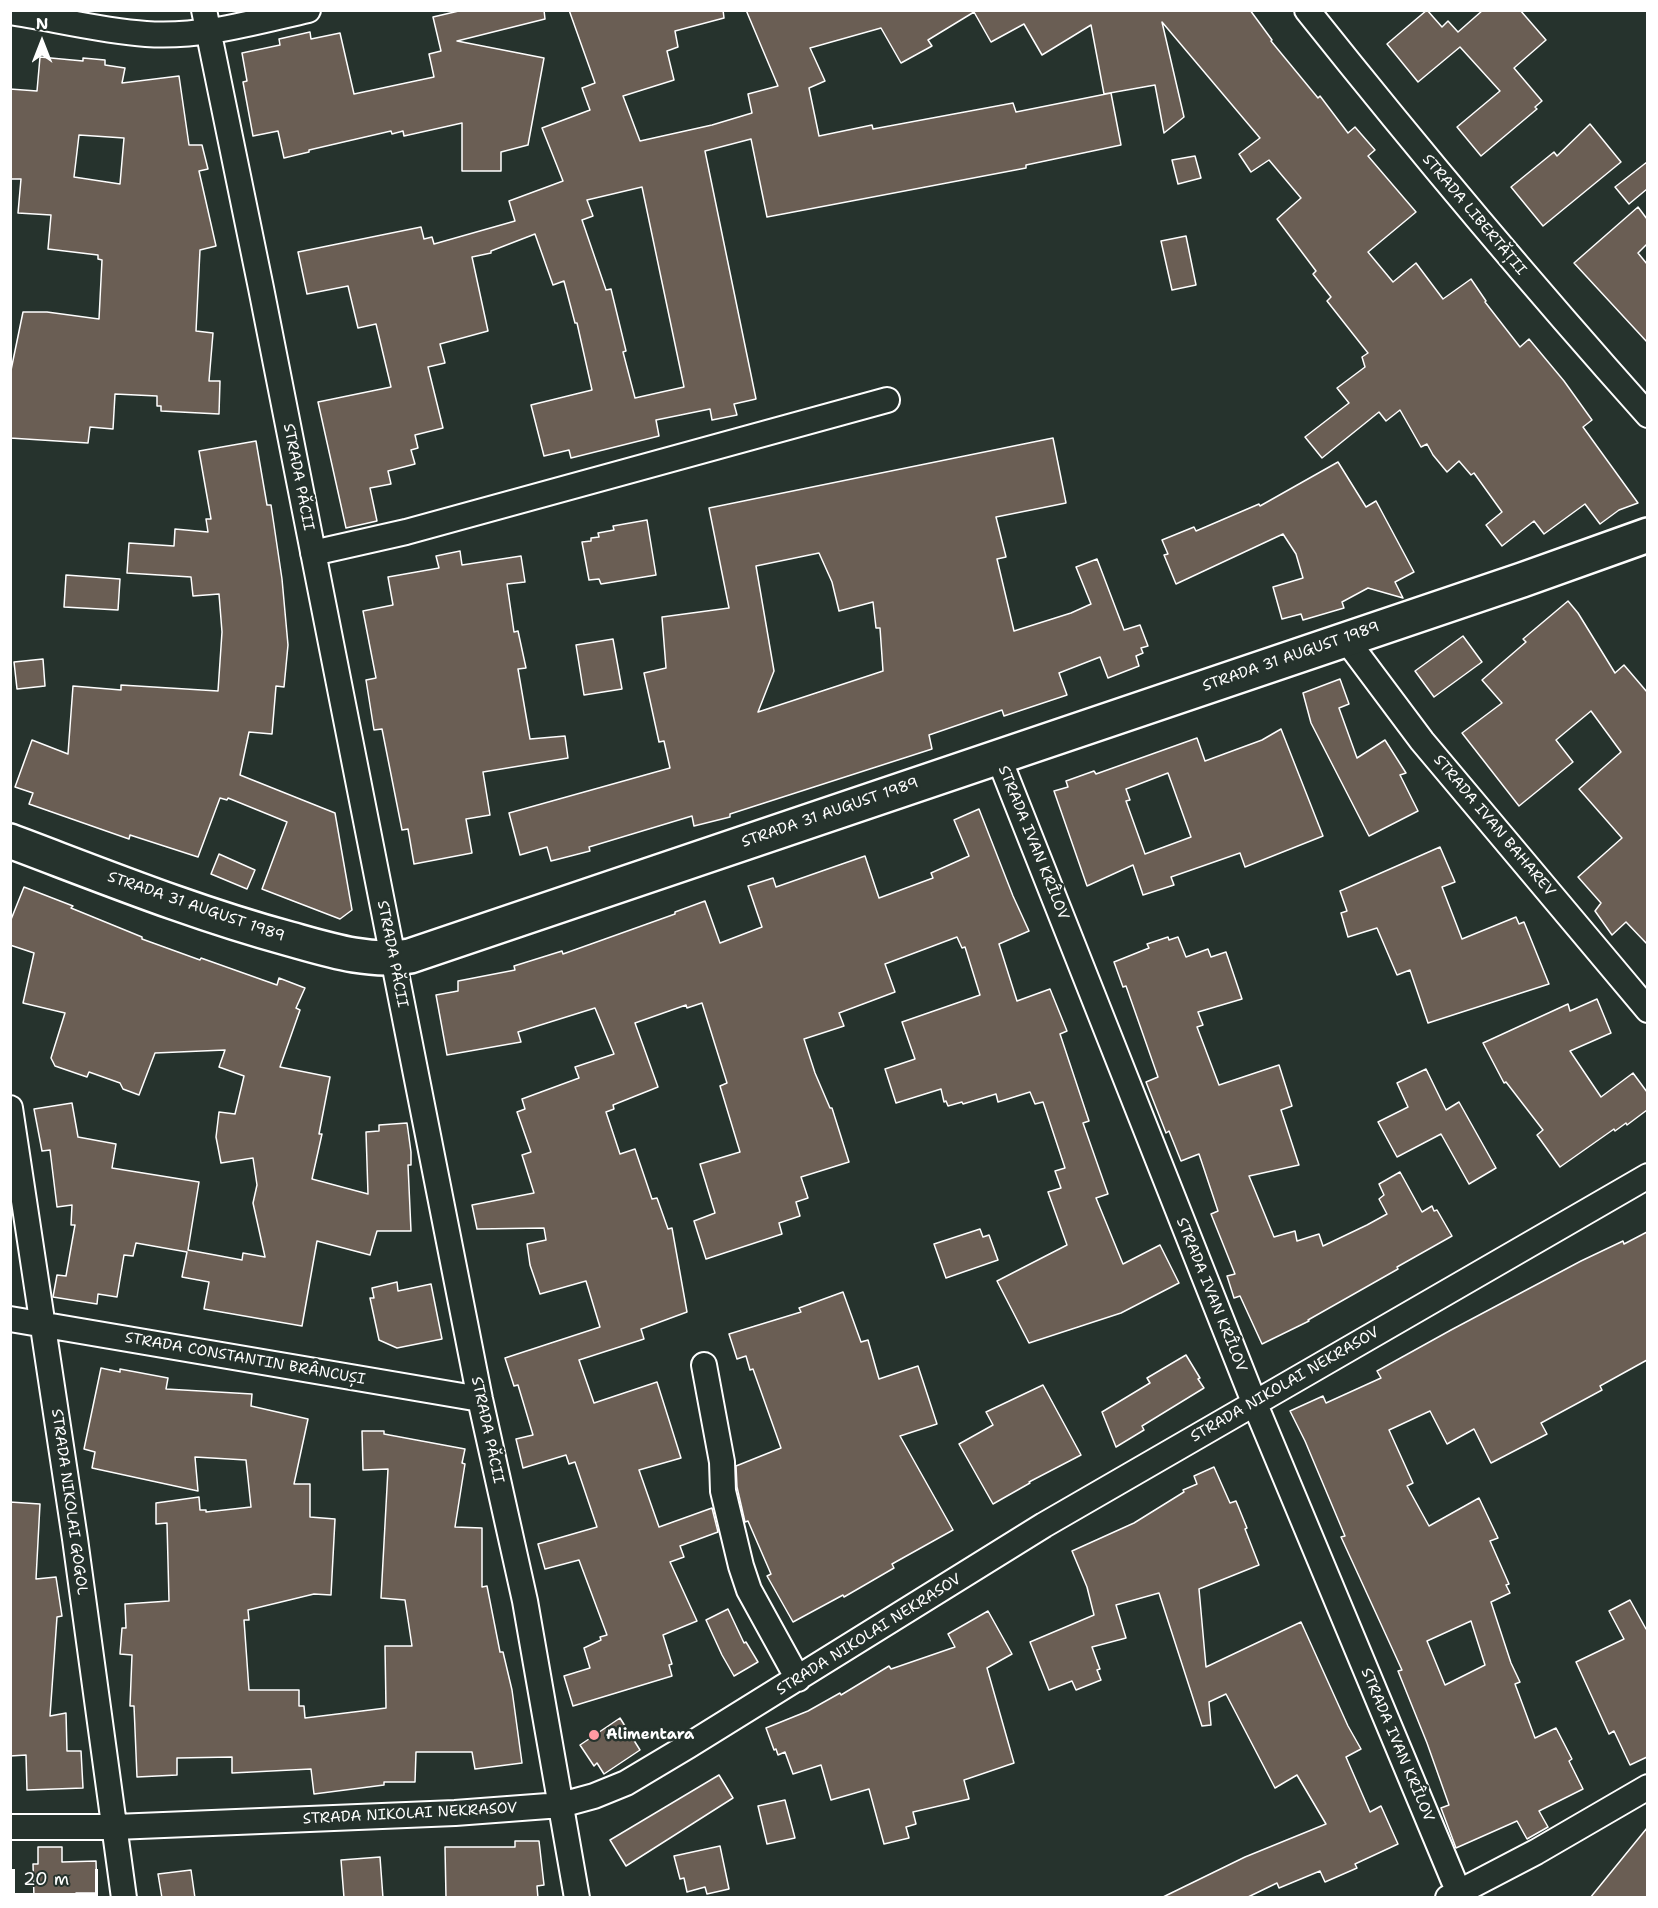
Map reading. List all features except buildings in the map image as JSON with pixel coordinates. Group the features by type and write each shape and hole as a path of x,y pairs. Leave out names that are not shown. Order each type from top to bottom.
{"main road":[{"name":"STRADA 31 AUGUST 1989","path":"10,841 245,927 364,957 393,959 410,956 1647,535"}],"street":[{"path":"10,12 146,34 207,21 308,10"},
{"name":"STRADA LIBERTĂȚII","path":"1308,10 1398,124 1533,285 1647,415"},
{"name":"STRADA PĂCII","path":"207,21 480,1399 525,1601 577,1898"},
{"path":"313,553 406,532 887,400"},
{"name":"STRADA IVAN BAHAREV","path":"1346,638 1422,741 1647,1010"},
{"name":"STRADA IVAN KRÎLOV","path":"998,756 1254,1402 1456,1896"},
{"name":"STRADA NIKOLAI GOGOL","path":"10,1108 124,1898"},
{"name":"STRADA NIKOLAI NEKRASOV","path":"10,1827 115,1827 455,1813 561,1805 594,1796 626,1783 798,1679 1044,1524 1647,1176"},
{"name":"STRADA CONSTANTIN BRÂNCUȘI","path":"10,1319 480,1399"},
{"path":"704,1365 722,1462 723,1491 741,1566 749,1590 798,1679"},
{"path":"1456,1896 1647,1787"}],"place":[{"name":"Alimentara","path":"594,1735"}]}
